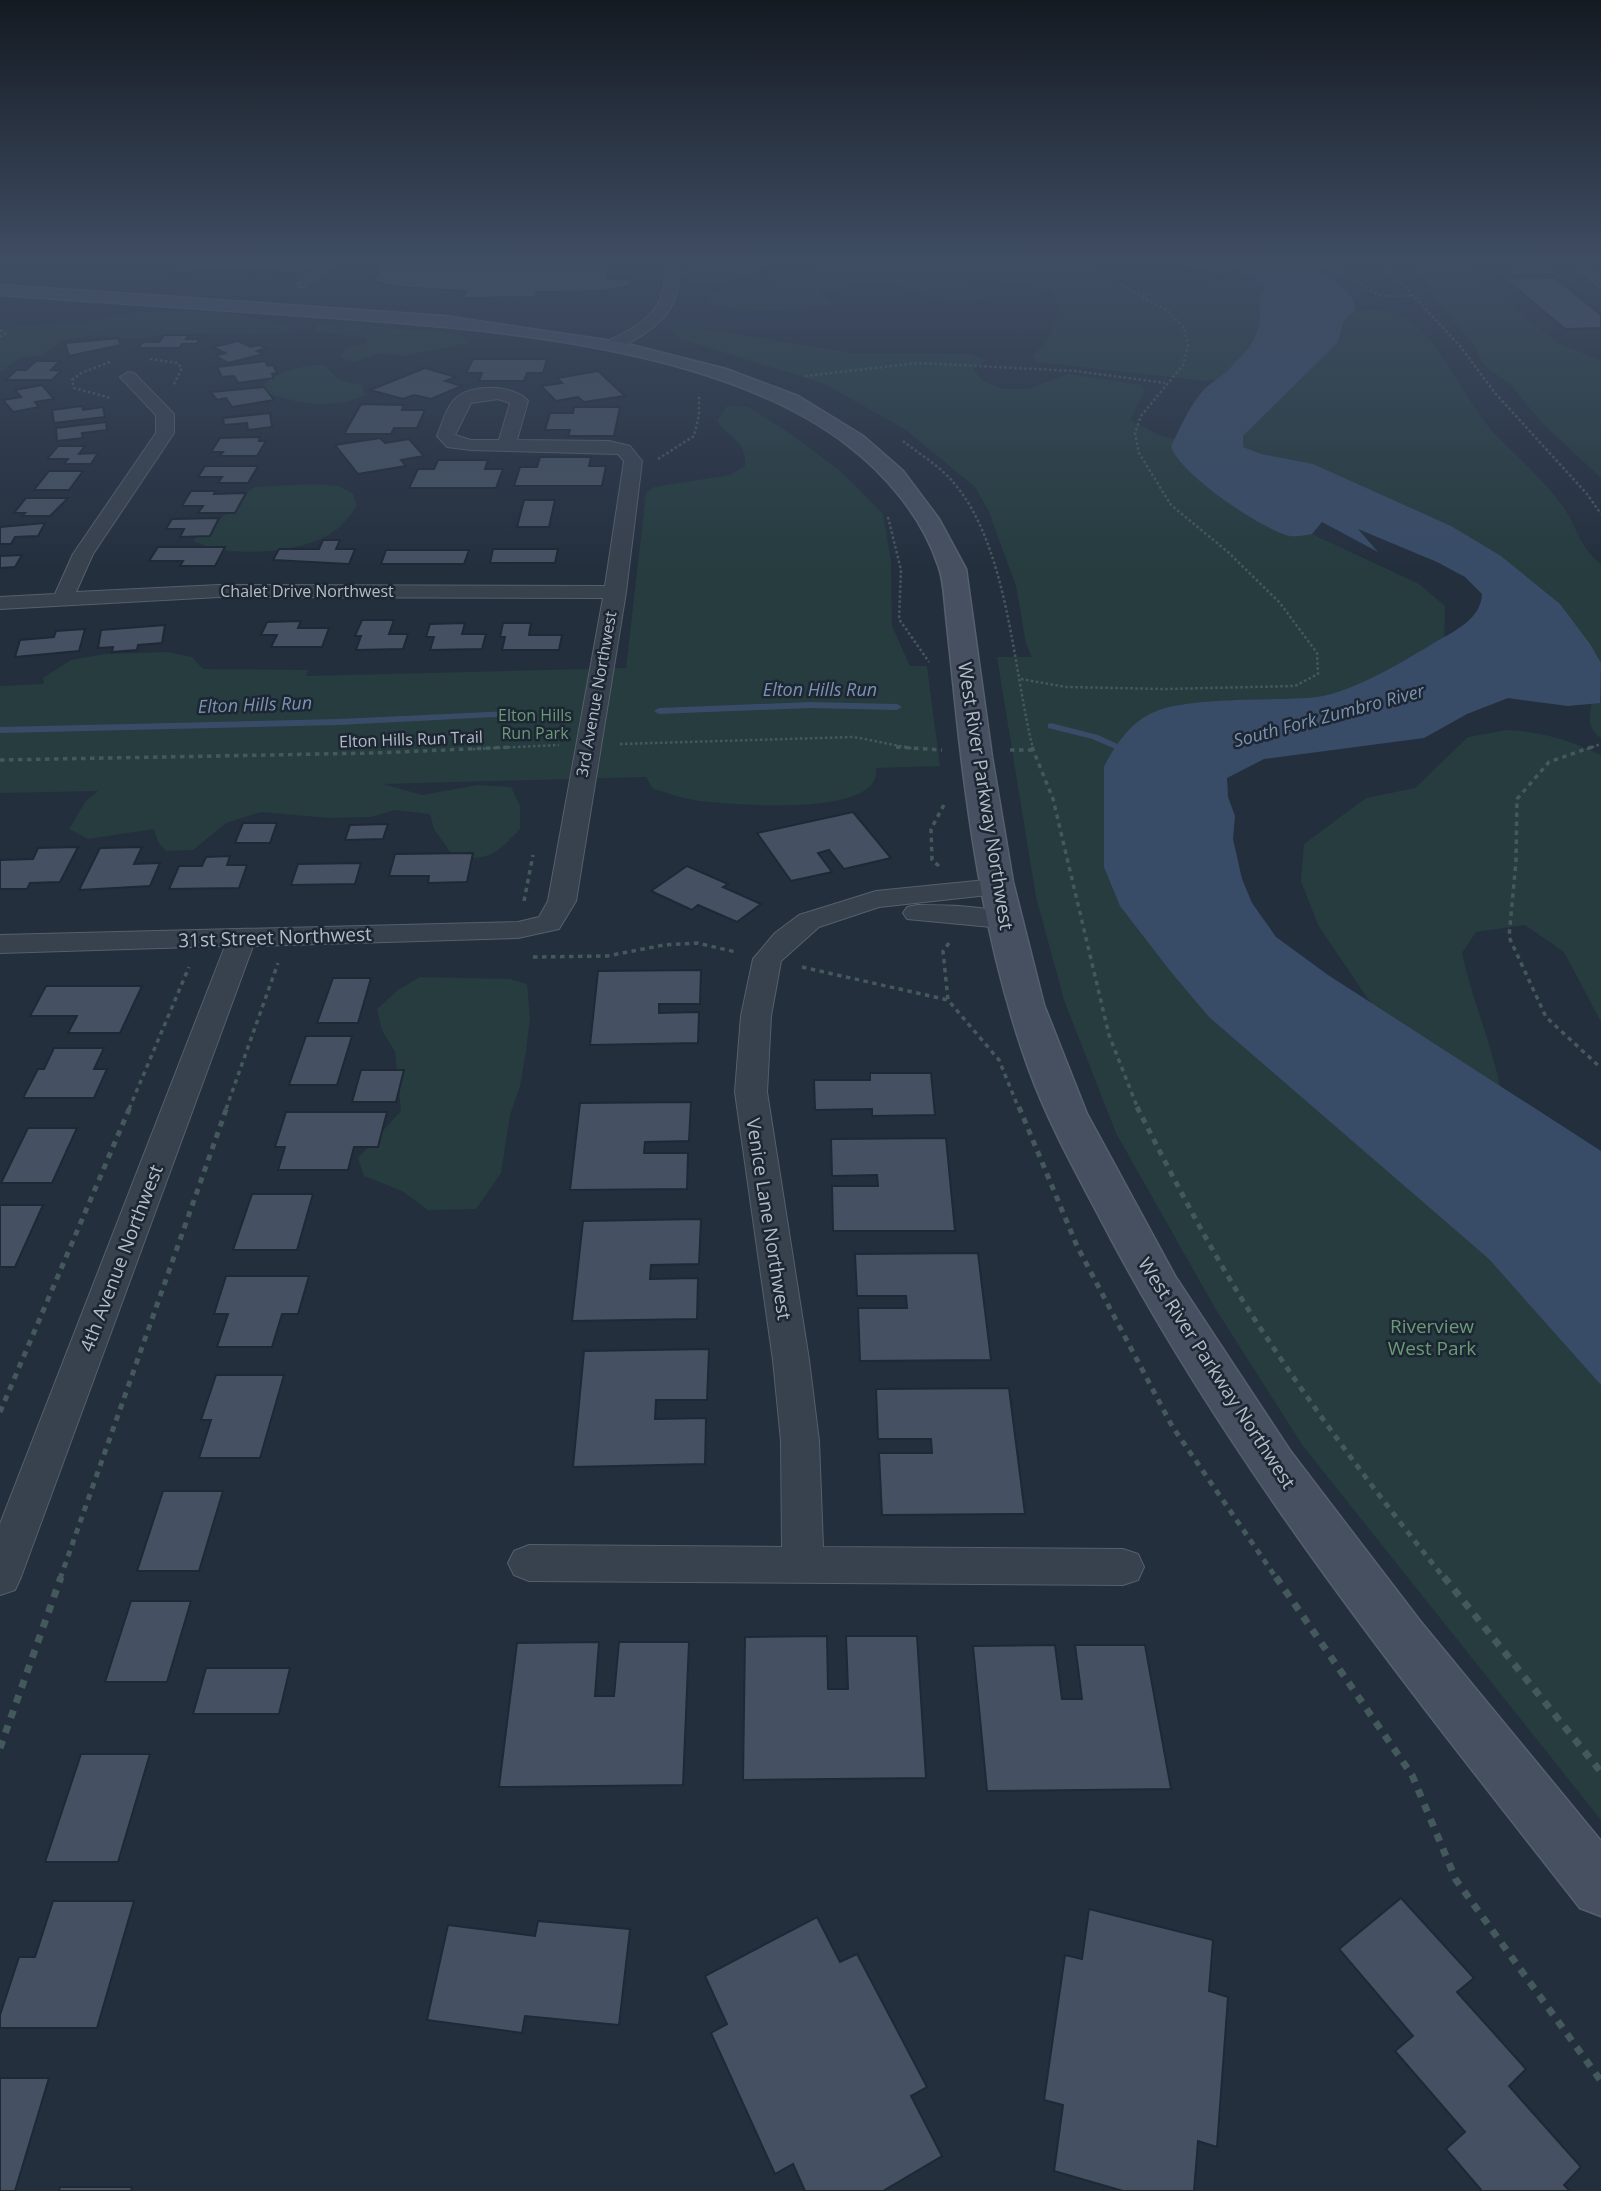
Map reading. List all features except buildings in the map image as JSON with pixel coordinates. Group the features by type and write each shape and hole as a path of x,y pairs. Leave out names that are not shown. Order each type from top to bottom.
{"main road":[{"name":"West River Parkway Northwest","path":"683,363 717,372 805,408 877,457 934,524 953,569 999,903 1047,1067 1148,1273 1241,1416 1358,1583 1601,1887"}],"street":[{"path":"63,599 82,554 165,433 165,414 128,377"},
{"path":"507,445 609,446 624,450 633,467"},
{"name":"3rd Avenue Northwest","path":"549,923 562,901 586,744 615,592 633,467"},
{"name":"Chalet Drive Northwest","path":"0,603 219,591 615,592"},
{"name":"Venice Lane Northwest","path":"803,1564 800,1441 791,1360 769,1228 751,1092 756,1016 767,959 785,939 809,921 835,913 960,914 999,903"},
{"name":"31st Street Northwest","path":"0,944 518,930 549,923"},
{"name":"4th Avenue Northwest","path":"0,1577 242,938"},
{"path":"529,1563 1123,1567"}],"path":[{"path":"802,377 916,363"},
{"path":"924,363 1075,370 1165,383"},
{"path":"1183,363 1165,383 1142,416 1135,433 1139,453 1171,505 1228,552 1280,603 1317,653 1318,674 1295,686 1166,690 1066,687 1021,679 1023,709 1033,750 1053,799 1087,934 1094,980 1108,1035 1134,1100 1177,1186 1258,1325 1384,1503 1601,1772"},
{"path":"1473,363 1601,514"},
{"path":"633,467 694,436 699,415 699,386"},
{"path":"886,513 901,570 900,619 932,666"},
{"name":"Elton Hills Run Trail","path":"0,760 375,753 854,737 900,748 948,750"},
{"path":"1601,744 1549,762 1517,799 1516,861 1509,937 1546,1017 1601,1068"},
{"path":"947,872 932,860 931,829 948,798"},
{"path":"956,935 943,951 948,1000 999,1060 1077,1246 1172,1426 1412,1775 1456,1880 1601,2081"},
{"path":"0,1748 278,963"},
{"path":"0,1412 190,965"}],"green space":[{"path":"0,363 12,363 0,372"},
{"name":"Riverview West Park","path":"759,363 982,363 973,369 983,381 1003,389 1028,389 1068,374 1142,385 1144,392 1130,420 1161,436 1184,441 1289,530 1312,534 1419,584 1445,606 1444,647 1240,737 1180,873 1601,1265 1601,1820 1303,1446 1215,1308 1116,1133 1064,1000 1036,897 997,657 1032,657 1026,644 1016,586 989,512 975,487 906,430 825,384"},
{"path":"1048,363 1242,363 1233,378 1205,381"},
{"path":"1300,363 1446,363 1494,433 1561,504 1586,548 1601,564 1601,738 1591,726 1591,689 1567,631 1547,600 1519,571 1501,556 1254,457 1243,447 1243,436"},
{"path":"1601,363 1601,478 1542,423 1512,386 1484,365"},
{"path":"312,365 324,365 339,380 362,385 365,395 339,403 312,404 260,391 276,376"},
{"name":"Elton Hills Run Park","path":"727,406 748,407 785,430 839,470 883,514 891,561 892,626 910,666 927,666 940,766 876,768 872,784 856,795 831,802 802,805 694,800 653,789 646,777 383,784 422,795 478,785 511,787 520,806 520,829 498,850 475,858 453,856 434,829 430,814 395,810 371,817 329,818 261,812 226,823 193,850 166,851 158,842 154,829 88,839 69,829 86,801 98,791 0,793 0,686 44,684 43,678 71,660 105,654 167,652 192,657 203,669 308,670 306,676 626,668 646,493 654,487 730,475 745,466 743,451 737,441 717,421"},
{"path":"313,484 339,486 353,494 357,506 343,523 326,536 296,547 260,552 224,550 194,541 198,530 217,521 237,506 241,495 255,487"},
{"path":"1507,730 1555,738 1601,755 1601,1022 1564,952 1525,925 1476,932 1462,953 1501,1091 1422,1065 1366,996 1318,925 1301,881 1304,844 1366,798 1415,788 1468,737"},
{"path":"420,977 510,979 527,984 530,1018 526,1051 520,1086 510,1115 501,1173 476,1209 428,1210 402,1191 364,1176 358,1158 401,1111 395,1052 382,1030 377,1009 398,990"}],"water":[{"name":"South Fork Zumbro River","path":"1235,363 1317,363 1243,436 1243,447 1261,454 1313,464 1451,526 1501,556 1560,604 1601,663 1600,703 1568,706 1508,698 1467,714 1424,738 1264,759 1227,778 1228,797 1235,816 1233,839 1242,879 1252,903 1276,937 1328,975 1601,1151 1601,1385 1489,1259 1209,1017 1120,906 1104,867 1104,767 1122,738 1141,719 1183,704 1317,697 1347,689 1395,666 1460,628 1473,617 1481,602 1482,594 1465,577 1437,562 1358,529 1378,552 1322,522 1312,534 1290,536 1277,532 1242,512 1204,485 1177,457 1171,446 1201,393"}],"waterway":[{"name":"Elton Hills Run","path":"659,711 809,705 897,707"},
{"name":"Elton Hills Run","path":"0,730 339,722 511,714"},
{"name":"Elton Hills Run","path":"1051,726 1095,737 1130,752"}]}
